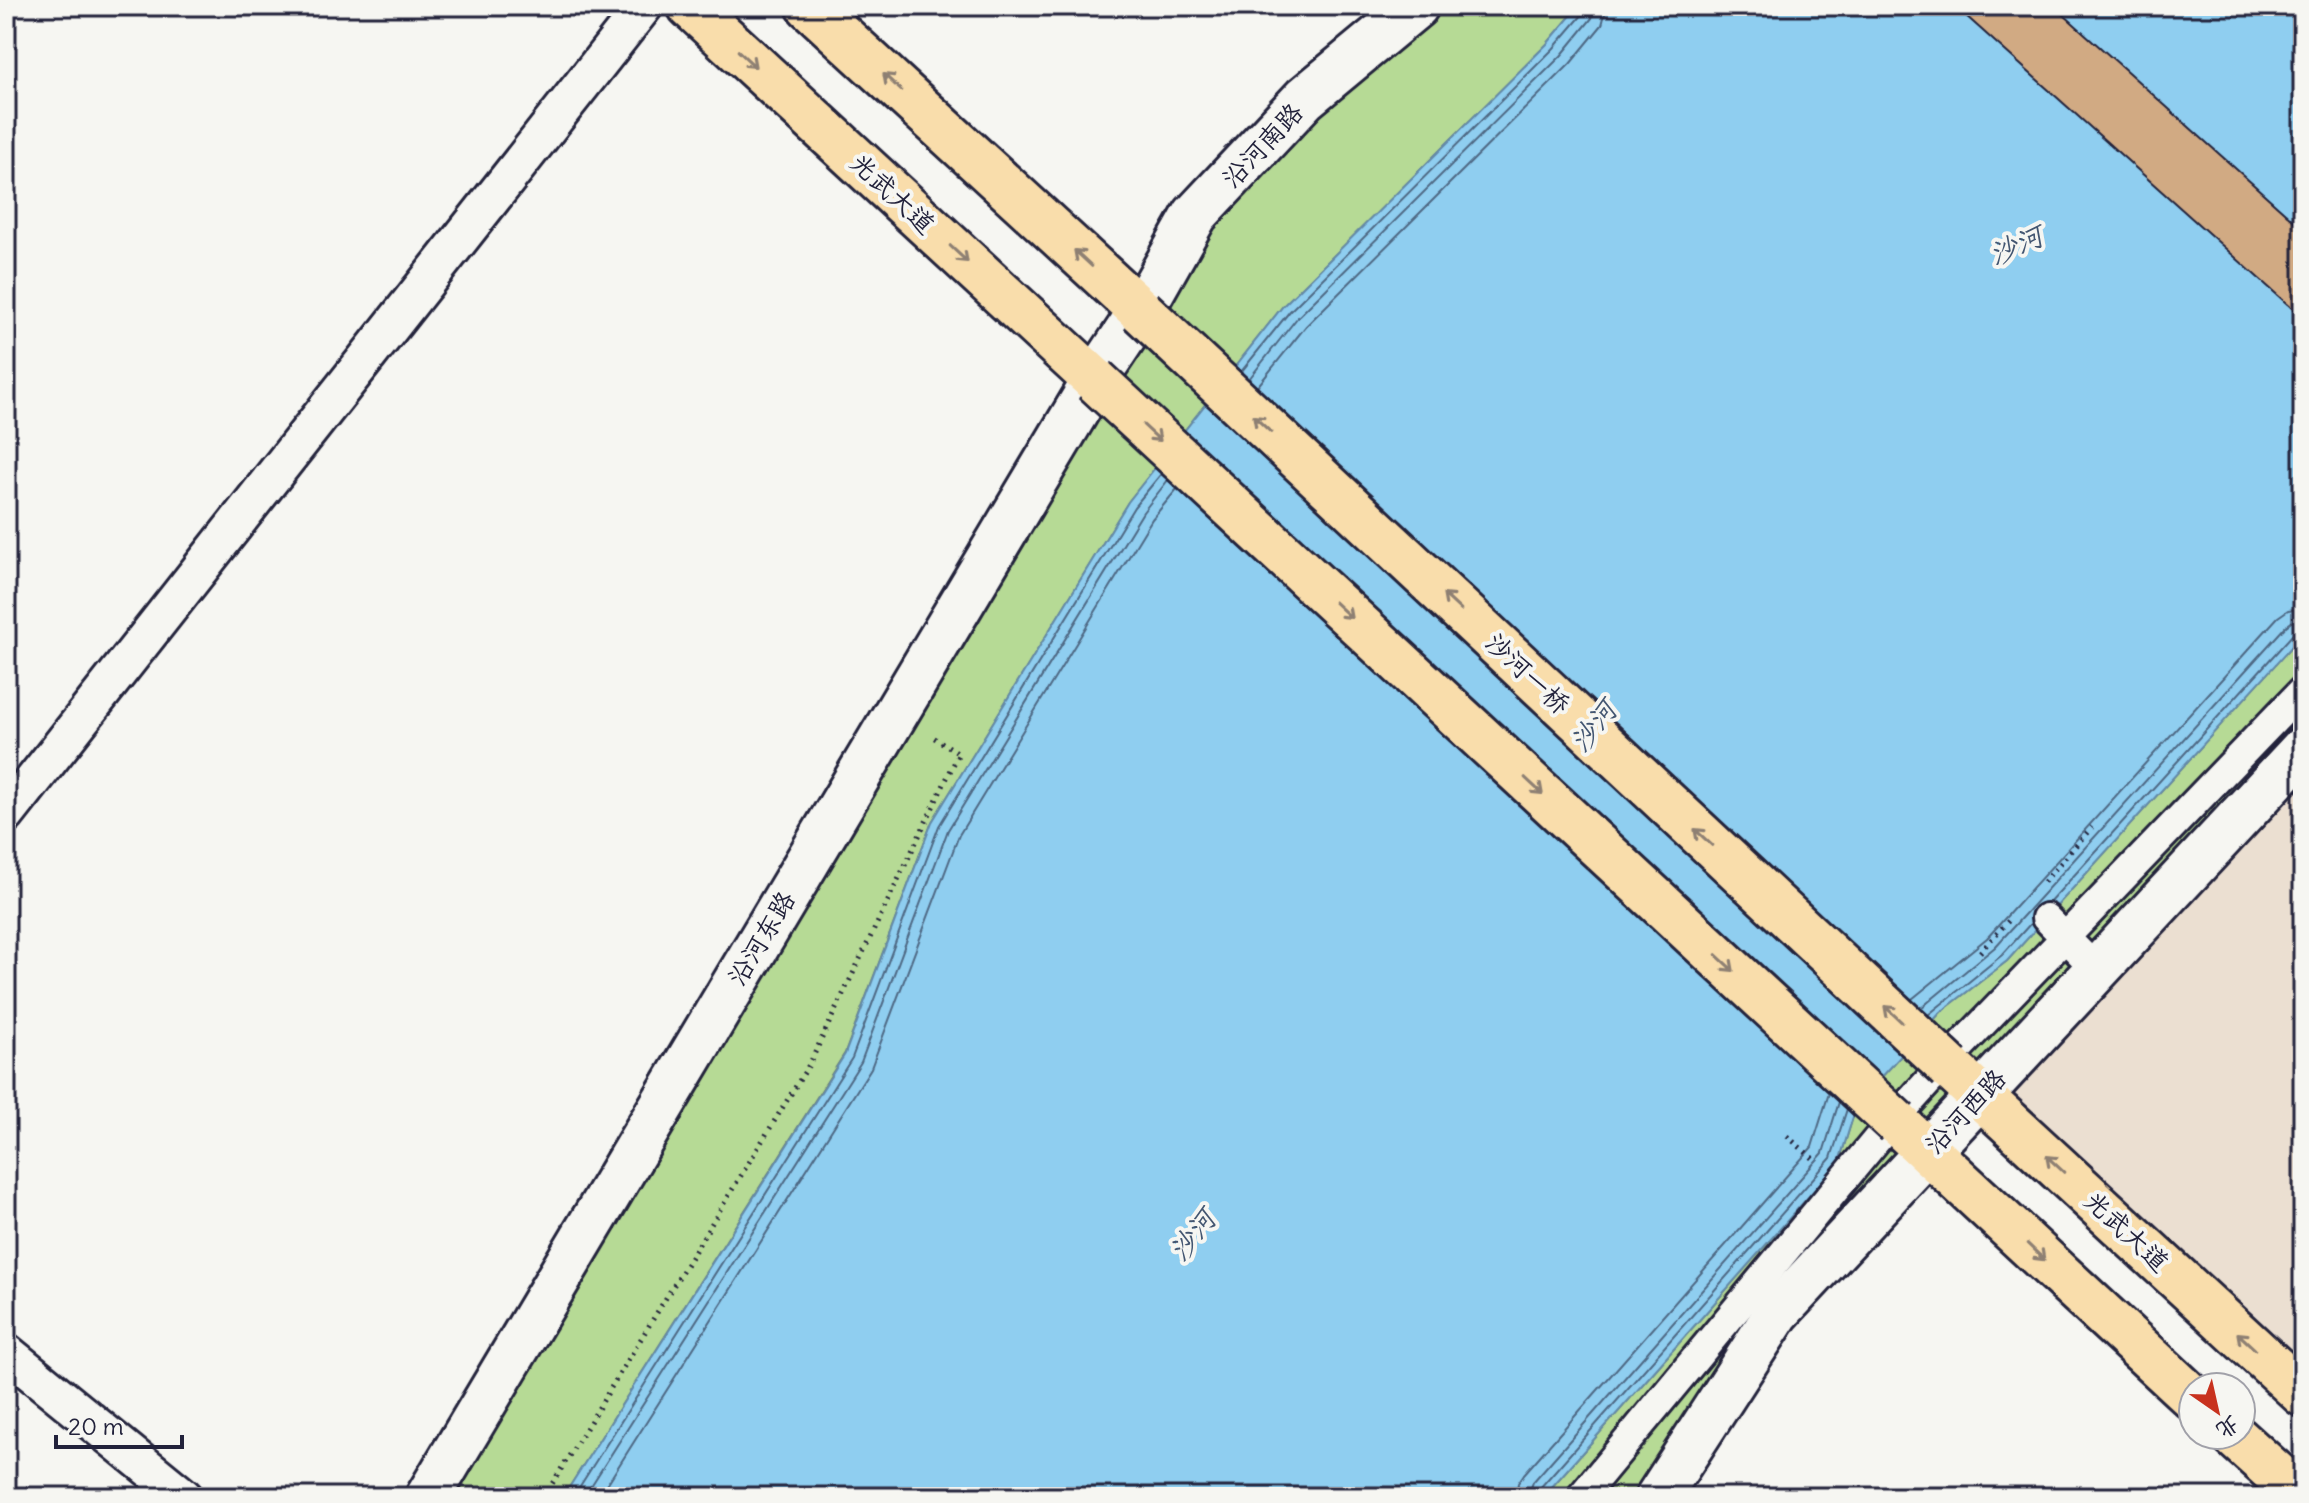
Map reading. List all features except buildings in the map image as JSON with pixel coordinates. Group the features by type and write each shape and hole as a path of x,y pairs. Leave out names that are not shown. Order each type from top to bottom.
{"main road":[{"name":"光武大道","path":"690,6 1095,380"},
{"path":"809,6 1141,311"},
{"name":"沙河一桥","path":"1141,311 1965,1081"},
{"path":"1095,380 2177,1383"},
{"name":"光武大道","path":"1965,1081 2296,1375"},
{"path":"2251,1451 2302,1497"}],"street":[{"path":"6,815 644,6"},
{"name":"沿河南路","path":"1095,380 1141,311 1195,215 1305,98 1416,6"},
{"name":"沿河东路","path":"428,1497 1095,380"},
{"path":"1581,1497 1888,1126 1956,1051 2047,918 2303,690"},
{"name":"沿河西路","path":"1658,1497 1777,1313 1913,1136 1965,1081 2097,970 2303,749"},
{"path":"2047,918 2097,970"},
{"path":"6,1352 184,1497"}],"path":[{"path":"544,1497 810,1063 959,753 895,715"},
{"path":"1980,952 2047,918 2092,827"}],"shaded area":[{"path":"2303,749 2303,1394 1981,1095"}],"green space":[{"path":"1416,6 1579,6 1547,44 1283,306 1128,502 932,822 845,1053 563,1497 428,1497 1195,215"},
{"path":"2303,634 2303,749 1777,1313 1658,1497 1543,1497 1839,1162 1857,1104 1941,1012 2007,961"}],"water":[{"name":"沙河","path":"1579,6 2303,6 2303,634 2007,961 1941,1012 1857,1104 1839,1162 1543,1497 563,1497 845,1054 932,822 1128,502 1283,306 1547,44"}]}
